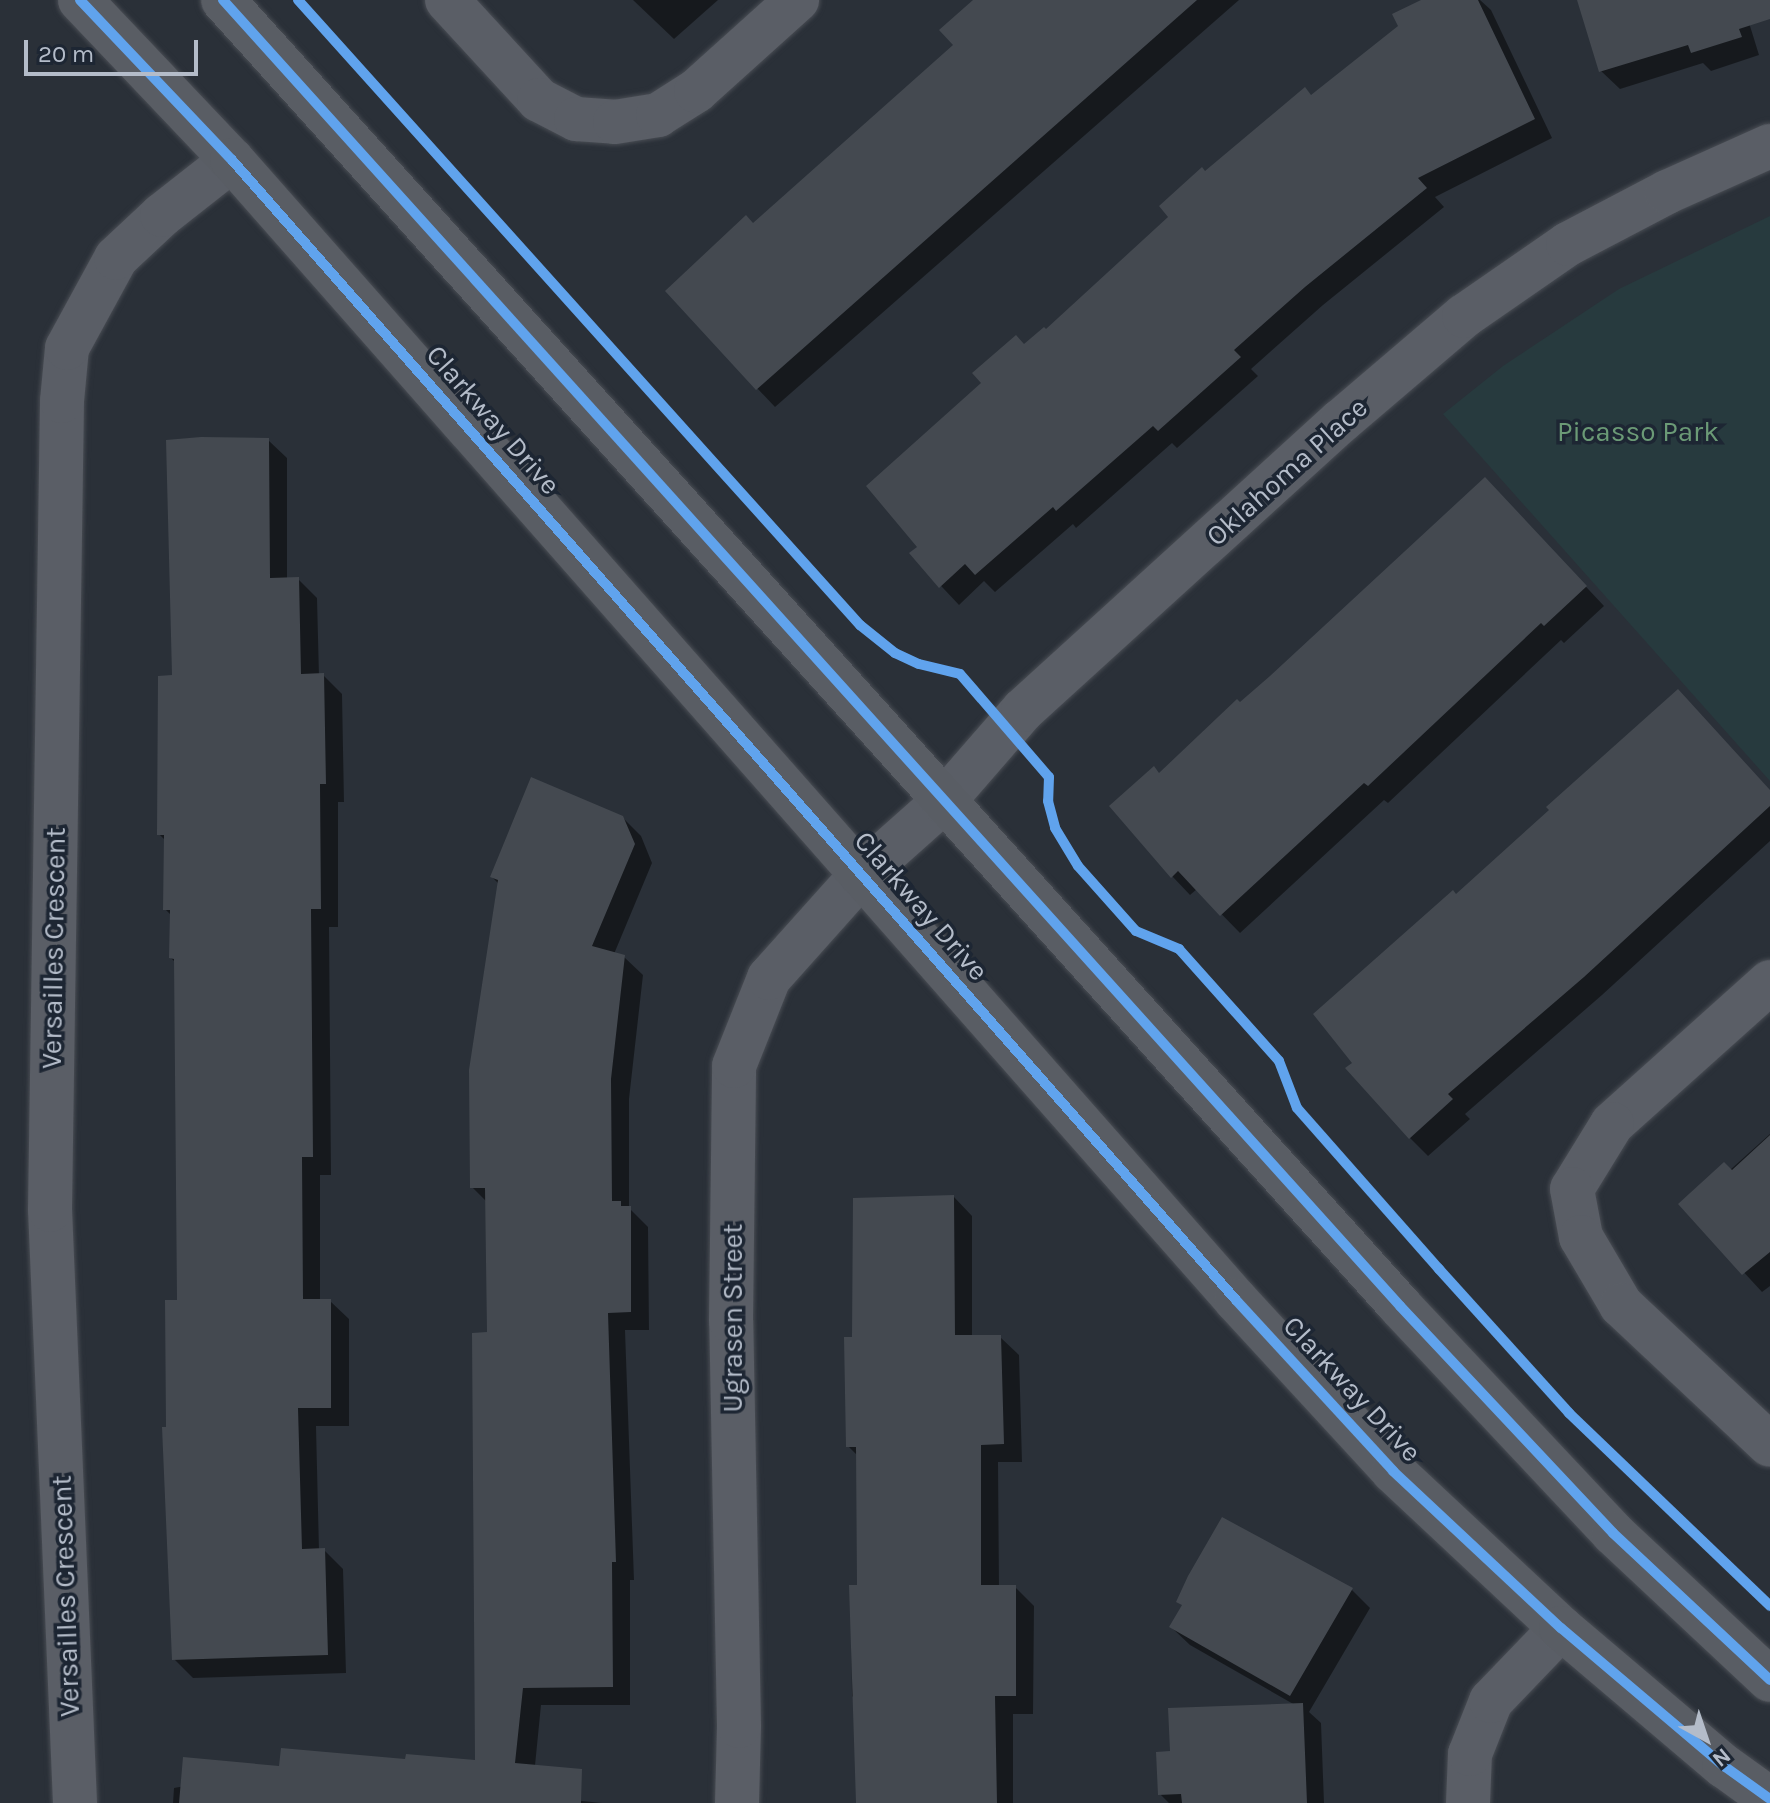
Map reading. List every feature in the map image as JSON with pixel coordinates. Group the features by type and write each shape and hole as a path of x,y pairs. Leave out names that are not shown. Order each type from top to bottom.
{"street":[{"name":"Clarkway Drive","path":"80,0 232,160 861,875 1383,1460 1561,1628 1724,1766 1770,1799"},
{"path":"223,0 1400,1306 1613,1533 1770,1680"},
{"path":"447,0 539,100 576,119 615,122 658,115 696,91 797,0"},
{"name":"Oklahoma Place","path":"861,875 943,802 1023,710 1341,421 1464,316 1568,244 1667,192 1770,146"},
{"name":"Versailles Crescent","path":"75,1803 50,1210 62,401 67,348 116,258 162,215 232,160"},
{"name":"Ugrasen Street","path":"737,1803 739,1726 731,1321 734,1066 769,978 861,875"},
{"path":"1770,982 1612,1124 1572,1189 1581,1237 1621,1305 1770,1445"},
{"path":"1468,1803 1470,1754 1491,1701 1561,1628"}],"green space":[{"name":"Picasso Park","path":"1770,216 1770,781 1443,414 1503,366 1619,289"}],"building":[{"path":"973,0 1197,0 756,390 665,291 746,215 753,223 953,45 939,30"},
{"path":"1421,0 1478,0 1535,119 1418,178 1427,188 1305,287 1234,350 1241,357 1158,431 1153,426 1056,511 1053,507 975,575 965,564 939,588 909,553 917,547 866,486 981,383 972,373 1016,335 1024,344 1044,327 1046,329 1168,217 1159,206 1202,167 1205,171 1305,87 1311,95 1398,26 1392,14"},
{"path":"1577,0 1770,0 1770,19 1739,29 1742,37 1691,53 1688,45 1599,72"},
{"path":"269,438 270,578 299,577 301,674 324,673 326,784 320,784 321,909 311,909 313,1157 302,1157 303,1299 331,1299 331,1408 298,1408 302,1549 325,1548 328,1655 172,1660 162,1427 166,1427 165,1300 177,1300 174,959 169,958 170,910 163,910 164,835 157,835 158,676 172,675 166,440"},
{"path":"1485,477 1587,586 1544,626 1541,623 1368,786 1364,783 1220,916 1178,871 1171,878 1109,806 1154,766 1159,773 1237,699 1240,702 1270,676"},
{"path":"1678,689 1770,790 1770,806 1584,977 1448,1094 1453,1099 1409,1139 1345,1068 1352,1063 1313,1014 1453,890 1456,894 1549,810 1546,807"},
{"path":"531,777 623,816 635,844 592,946 625,955 611,1079 612,1201 621,1201 621,1206 631,1206 631,1312 608,1313 616,1562 612,1562 613,1687 523,1688 515,1763 582,1769 581,1803 179,1803 183,1757 279,1766 281,1748 405,1759 406,1754 475,1760 472,1333 487,1332 485,1188 470,1188 469,1070 498,880 490,877"},
{"path":"1770,1135 1770,1252 1742,1275 1678,1204 1724,1162 1732,1170"},
{"path":"954,1195 955,1335 1001,1335 1004,1444 981,1445 981,1585 1016,1585 1016,1696 995,1696 997,1803 856,1803 849,1585 857,1585 856,1447 846,1447 844,1337 852,1337 853,1198"},
{"path":"1222,1517 1353,1588 1290,1696 1169,1627 1182,1605 1176,1602 1188,1576"},
{"path":"1303,1703 1307,1803 1182,1803 1181,1794 1158,1795 1156,1752 1170,1751 1168,1708"}],"cycle path":[{"path":"80,0 232,160 1236,1300 1393,1471 1561,1628 1724,1766 1770,1799"},
{"path":"223,0 1400,1306 1613,1533 1770,1680"},
{"path":"298,0 860,625 895,653 919,664 960,674 1049,777 1048,801 1055,828 1078,866 1136,931 1179,949 1279,1061 1297,1108 1439,1269 1569,1413 1770,1606"}]}
